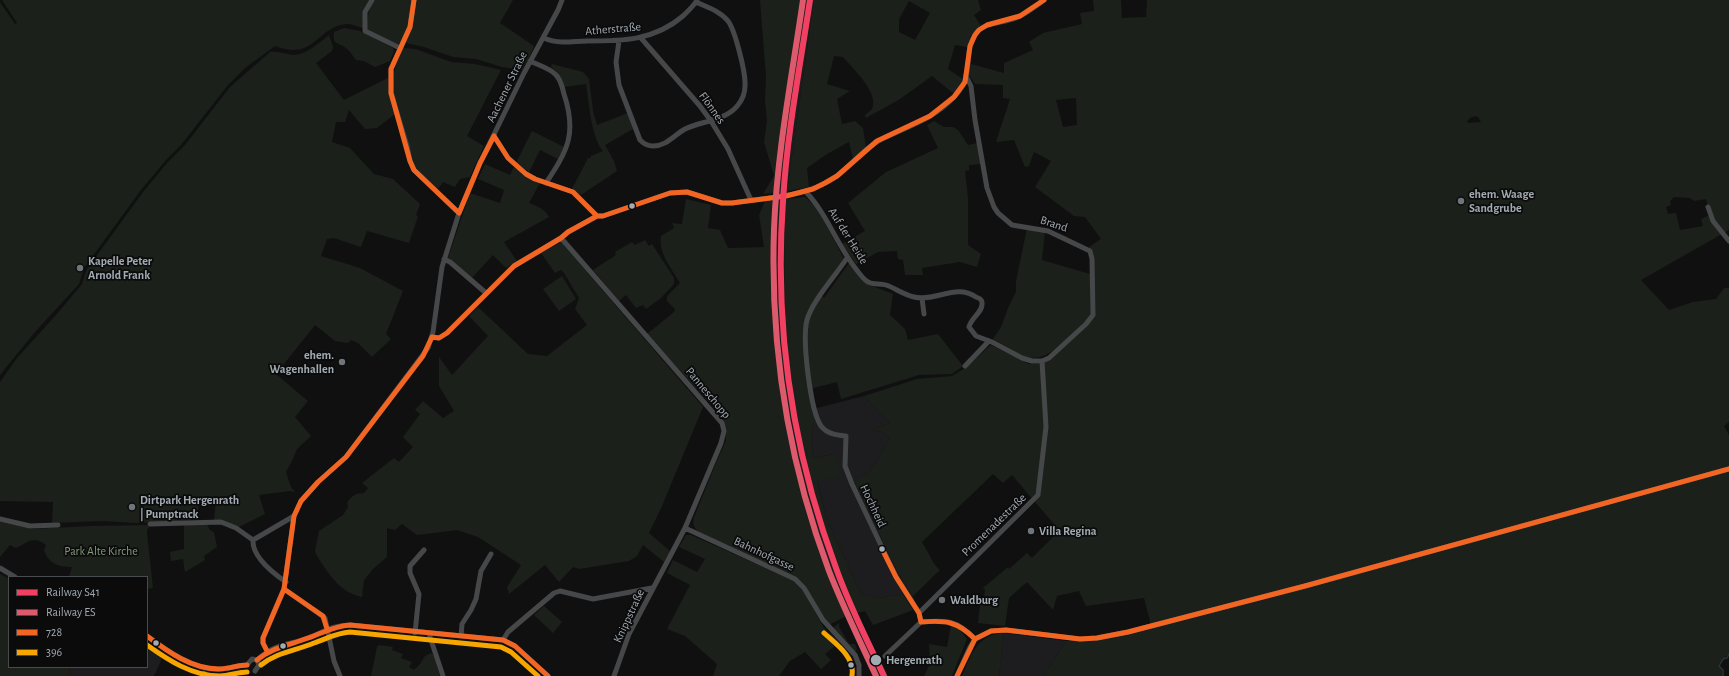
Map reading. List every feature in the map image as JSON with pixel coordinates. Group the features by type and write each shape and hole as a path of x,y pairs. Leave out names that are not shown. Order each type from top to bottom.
{"street":[{"path":"372,0 365,12 365,32 400,48"},
{"path":"414,0 410,27 391,69 391,93 410,161 414,170 459,213"},
{"name":"Aachener Straße","path":"267,651 263,643 264,635 286,582 294,516 301,501 308,492 346,457 423,356 432,337 444,259 459,213 480,163 562,0"},
{"path":"432,337 440,338 447,333 514,266 561,238 568,232 597,216 603,216 670,193 687,192 726,203 803,192 836,176 872,145 883,138 910,127 939,111 954,97 964,85 970,48 979,30 989,25 1020,16 1044,0"},
{"path":"619,41 616,62 618,85 640,140 644,144 653,146 667,143 685,130 723,116 737,107 743,97 746,86 744,73 728,22 712,9 697,1"},
{"name":"Atherstraße","path":"544,38 556,42 619,41 641,38 675,22 697,1"},
{"name":"Flönnes","path":"641,38 700,106 711,121 728,149 751,200"},
{"path":"530,61 554,73 559,79 567,103 571,127 568,147 546,184"},
{"name":"Brand","path":"966,76 971,86 975,120 987,188 994,207 998,213 1012,225 1048,231 1090,251 1092,259 1093,315 1058,351 1042,361"},
{"path":"494,136 511,162 531,176 546,184 573,192 597,216"},
{"name":"Auf der Heide","path":"803,192 816,204 847,258 868,282 884,284 913,297 922,298 960,291 970,292 981,300 982,303 982,308 970,324 970,330 976,336 1022,358 1032,361 1042,361"},
{"path":"1708,207 1713,221 1729,241"},
{"name":"Panneschopp","path":"561,238 722,423 724,431 721,443 686,528 659,579 652,588"},
{"name":"Hochheid","path":"847,258 814,305 807,319 804,337 810,390 820,425 824,429 838,435 846,436 845,466 852,484 896,577 919,613 922,622"},
{"path":"444,259 450,262 486,293"},
{"path":"922,298 924,314"},
{"path":"965,366 989,341"},
{"name":"Promenadestraße","path":"919,613 1038,495 1046,427 1042,361"},
{"path":"957,676 975,639 986,633 999,630 1080,638 1097,638 1128,632 1305,586 1729,469"},
{"path":"252,540 294,516"},
{"path":"0,519 30,526 58,525"},
{"path":"150,524 221,522 236,528 252,540"},
{"name":"Bahnhofgasse","path":"686,528 794,579 804,588 823,620 855,655 859,665 859,674"},
{"path":"252,540 254,552 274,573 286,582"},
{"path":"415,633 419,594 410,573 410,566 424,550"},
{"path":"461,636 462,624 476,599 481,571 491,554"},
{"path":"0,568 13,576"},
{"name":"Knippstraße","path":"503,640 508,632 554,593 560,591 593,599 652,588"},
{"name":"Knippstraße","path":"614,676 629,634 648,599 652,588"},
{"path":"284,589 323,616 334,661 340,676"},
{"path":"885,656 922,622 952,622 965,628 975,639"},
{"path":"148,637 174,654 202,667 218,670 247,665 252,659 257,660 273,648 310,637 335,626 350,626 503,640 515,646 548,676"},
{"path":"429,634 443,676"},
{"path":"247,665 249,670 255,673 259,665 257,660"}],"shaded area":[{"path":"805,0 814,0 787,191 785,216 784,277 787,355 796,409 815,500 835,561 857,613 888,676 877,676 872,667 825,560 806,504 790,440 777,355 773,279 777,201"},
{"path":"864,396 890,423 871,430 882,432 890,438 870,472 854,480 897,571 913,596 918,608 913,610 903,594 878,598 861,594 826,518 817,480 834,454 813,458 811,437 813,424 817,417 817,408"},
{"path":"1004,633 1066,641 1044,676 999,676"},
{"path":"148,646 164,654 154,676 70,676 69,668 148,668"}],"green space":[{"path":"2,0 370,0 363,28 350,24 338,26 329,30 308,46 299,49 288,50 275,46 245,68 228,85 181,145 141,190 84,268 79,284 35,332 0,375 0,2 15,24 17,23"},
{"path":"374,0 412,0 408,27 401,43 398,44 367,31 368,15"},
{"path":"416,0 513,0 500,23 534,46 522,70 502,67 476,59 453,57 424,47 406,43 411,28"},
{"path":"760,0 805,0 778,192 763,194 774,176 764,142 767,121 765,101 766,77"},
{"path":"814,0 978,0 981,10 974,15 981,26 971,35 967,47 955,45 948,69 963,79 954,94 932,76 900,99 866,118 865,115 872,109 873,103 869,88 843,57 834,56 827,84 850,91 837,99 842,124 855,121 863,128 866,148 853,159 849,142 827,154 807,168 809,187 787,191","holes":["909,1 930,13 915,40 899,32 899,19"]},
{"path":"1093,0 1121,0 1122,18 1146,17 1147,0 1729,0 1729,230 1641,280 1669,310 1693,302 1716,299 1724,288 1729,288 1729,422 1724,426 1729,435 1729,653 1720,665 1724,676 1044,676 1066,641 1093,641 1152,629 1144,598 1086,606 1079,591 1057,596 1053,610 1027,582 1009,598 1005,626 978,623 981,598 984,598 985,590 983,588 1008,567 1009,569 1027,553 1032,558 1057,533 1053,523 1012,475 1003,483 993,474 922,542 935,565 940,570 913,596 897,571 854,480 870,472 890,438 882,432 870,430 890,423 864,396 917,379 952,376 965,368 991,345 1029,364 1040,364 1095,316 1091,251 1089,247 1101,239 1085,217 1074,216 1035,187 1051,161 1034,152 1029,166 1025,167 1014,140 996,142 1010,99 1003,98 1003,85 975,84 969,75 971,64 1004,73 1004,63 1033,50 1029,42 1043,33 1082,24 1080,13 1094,11","holes":["1076,98 1077,125 1063,127 1056,100","1475,116 1478,117 1481,122 1468,123 1467,121","1674,197 1690,198 1694,201 1706,199 1710,215 1701,219 1703,226 1680,230 1676,213 1668,214 1666,207 1671,205 1670,201"]},
{"path":"344,28 360,31 393,48 394,51 390,61 375,67 364,61 356,60 345,47 338,44 334,40 334,32"},
{"path":"329,35 333,47 332,51 316,63 344,100 388,78 388,91 395,114 377,128 365,129 349,110 345,122 336,122 332,142 350,148 374,174 393,179 420,204 416,215 418,216 409,243 367,231 361,247 334,238 327,239 321,256 360,268 403,291 386,334 391,339 372,357 358,343 351,340 348,343 335,341 315,325 276,374 308,401 295,417 311,436 297,449 286,472 291,487 295,492 290,491 259,495 265,514 239,527 214,520 216,499 199,498 197,520 136,523 102,521 52,523 53,502 0,501 0,382 17,358 82,284 87,269 143,192 167,163 185,145 230,87 270,52 293,55 303,53"},
{"path":"403,48 416,49 451,62 475,64 501,70 467,136 484,146 470,177 460,179 455,187 443,182 438,189 416,170 412,161 394,96 393,86 394,70"},
{"path":"552,64 583,72 589,79 593,111 597,125 628,113 633,129 605,145 614,161 617,171 581,195 572,189 587,158 589,159 591,156 603,151 593,129 586,84 564,87 556,71 551,67"},
{"path":"934,121 944,127 953,127 958,130 968,145 977,143 981,164 969,165 969,170 965,171 968,198 968,245 981,254 977,267 960,262 922,268 923,275 905,275 903,260 898,259 897,251 878,252 856,264 842,244 865,231 848,203 886,172 938,148 927,125"},
{"path":"532,131 564,147 558,159 540,150 529,172 516,163"},
{"path":"485,164 510,175 514,167 526,176 540,183 529,203 543,210 549,217 504,242 517,261 506,268 493,255 472,278 448,258 470,193 500,203 504,190 478,179"},
{"path":"805,197 818,209 844,259 819,292 824,298 849,263 867,284 893,294 890,315 905,329 908,340 938,334 963,366 952,374 919,375 841,399 837,382 813,388 817,417 813,424 811,437 813,458 835,454 840,476 817,481 826,518 861,594 878,598 903,594 913,610 873,625 865,611 857,613 824,529 806,463 792,388 785,313 784,237 786,199"},
{"path":"686,199 711,205 708,228 720,230 728,248 764,247 759,215 765,201 777,201 773,270 774,316 781,386 787,421 803,491 813,525 824,559 848,615 829,625 798,579 698,532 694,526 693,522 695,515 726,441 723,418 647,334 674,312 675,309 667,301 667,296 680,283 664,255 661,236 674,228 672,223 682,224"},
{"path":"1027,228 1045,231 1042,260 1090,274 1091,313 1089,318 1068,339 1051,352 1033,358 1023,356 993,339 1001,327 1016,292 1016,281"},
{"path":"645,240 649,246 652,244 674,278 674,284 661,298 646,309 643,305 636,308 626,295 619,301 593,270 616,255 615,252 632,242 635,245"},
{"path":"561,242 703,407 662,506 649,533 670,551 664,562 643,545 637,556 629,561 579,569 573,567 559,582 545,565 509,594 507,587 521,565 478,537 457,530 417,535 402,524 395,530 387,528 387,557 373,569 364,580 362,597 347,591 335,581 316,554 315,551 319,531 343,515 348,507 347,503 350,498 356,494 364,493 368,488 362,483 394,458 399,462 413,447 403,437 420,414 415,410 423,401 443,418 454,411 439,386 439,357 452,375 488,336 469,316 478,307 528,354 547,356 587,325 575,309 579,298 564,273 561,270 555,273 541,253"},
{"path":"562,276 576,299 559,311 543,289"},
{"name":"Park Alte Kirche","path":"0,520 31,529 151,525 147,530 147,533 153,588 148,589 148,576 69,576 72,567 62,566 51,562 44,550 46,545 38,540 31,540 16,548 10,545 0,557"},
{"path":"184,524 207,524 210,530 214,532 217,547 204,556 205,560 185,572 183,559 171,561 170,552 184,549"},
{"path":"686,535 691,535 792,580 799,585 824,628 840,642 825,654 831,660 821,669 805,652 790,661 779,676 713,676 717,664 685,636 667,629 690,585 667,573 673,560 697,572 705,559 679,547"},
{"path":"0,574 8,578 8,668 69,668 70,676 0,676"},
{"path":"544,606 562,622 553,633 534,615"},
{"path":"839,623 839,627 849,644 855,644 857,649 855,652 833,628"},
{"path":"951,625 959,629 967,639 952,676 924,676 930,664 929,644 947,647"},
{"path":"1004,633 999,676 962,676 972,653 982,641 995,634"},
{"path":"379,645 393,647 392,650 403,654 401,658 412,662 409,667 414,670 425,656 431,653 433,654 440,676 371,676 377,647"}],"waterway":[{"path":"1723,676 1723,670 1719,666 1723,659 1727,658 1729,654"}],"rail line":[{"name":"ES","path":"803,0 778,171 774,229 775,316 779,360 793,445 815,530 834,584 876,676"},
{"name":"S41","path":"810,0 791,125 783,201 781,294 784,341 798,433 808,478 821,523 836,568 858,622 884,676"}],"transit line":[{"name":"728","path":"414,0 410,27 391,69 391,93 410,161 414,170 459,213"},
{"name":"728","path":"432,337 439,338 447,333 514,266 561,238 568,232 597,216 603,216 670,193 687,192 722,203 732,203 786,196 813,189 825,183 837,176 877,141 930,116 954,97 965,82 970,46 979,30 987,25 1020,16 1044,0"},
{"name":"728","path":"494,136 508,158 526,174 535,179 573,192 597,216"},
{"name":"728","path":"459,213 480,163 494,136"},
{"name":"728","path":"267,651 263,643 263,638 284,589 294,516 301,501 318,482 346,457 423,356 432,337"},
{"name":"728","path":"957,676 975,639 991,631 1006,630 1080,639 1097,638 1128,632 1305,586 1729,469"},
{"name":"728","path":"882,549 896,577 919,613 921,622"},
{"name":"728","path":"284,589 323,616 327,629"},
{"name":"728","path":"921,622 937,621 950,623 962,628 975,639"},
{"name":"728","path":"257,660 269,652 282,647 334,628 350,625 503,640 515,646 548,676"},
{"name":"396","path":"261,665 280,654 336,635 350,632 501,647 511,652 538,676"},
{"name":"396","path":"824,633 844,651 851,662 852,675"},
{"name":"728","path":"148,637 163,648 190,663 199,666 219,669 247,665"},
{"name":"396","path":"148,646 181,666 200,673 220,676 247,672"}],"place":[{"name":"ehem. Waage Sandgrube","path":"1461,201"},
{"name":"Kapelle Peter Arnold Frank","path":"80,268"},
{"name":"ehem. Wagenhallen","path":"342,362"},
{"name":"Dirtpark Hergenrath | Pumptrack","path":"132,507"},
{"name":"Villa Regina","path":"1031,531"},
{"name":"Waldburg","path":"942,600"},
{"name":"Hergenrath","path":"876,660"}]}
